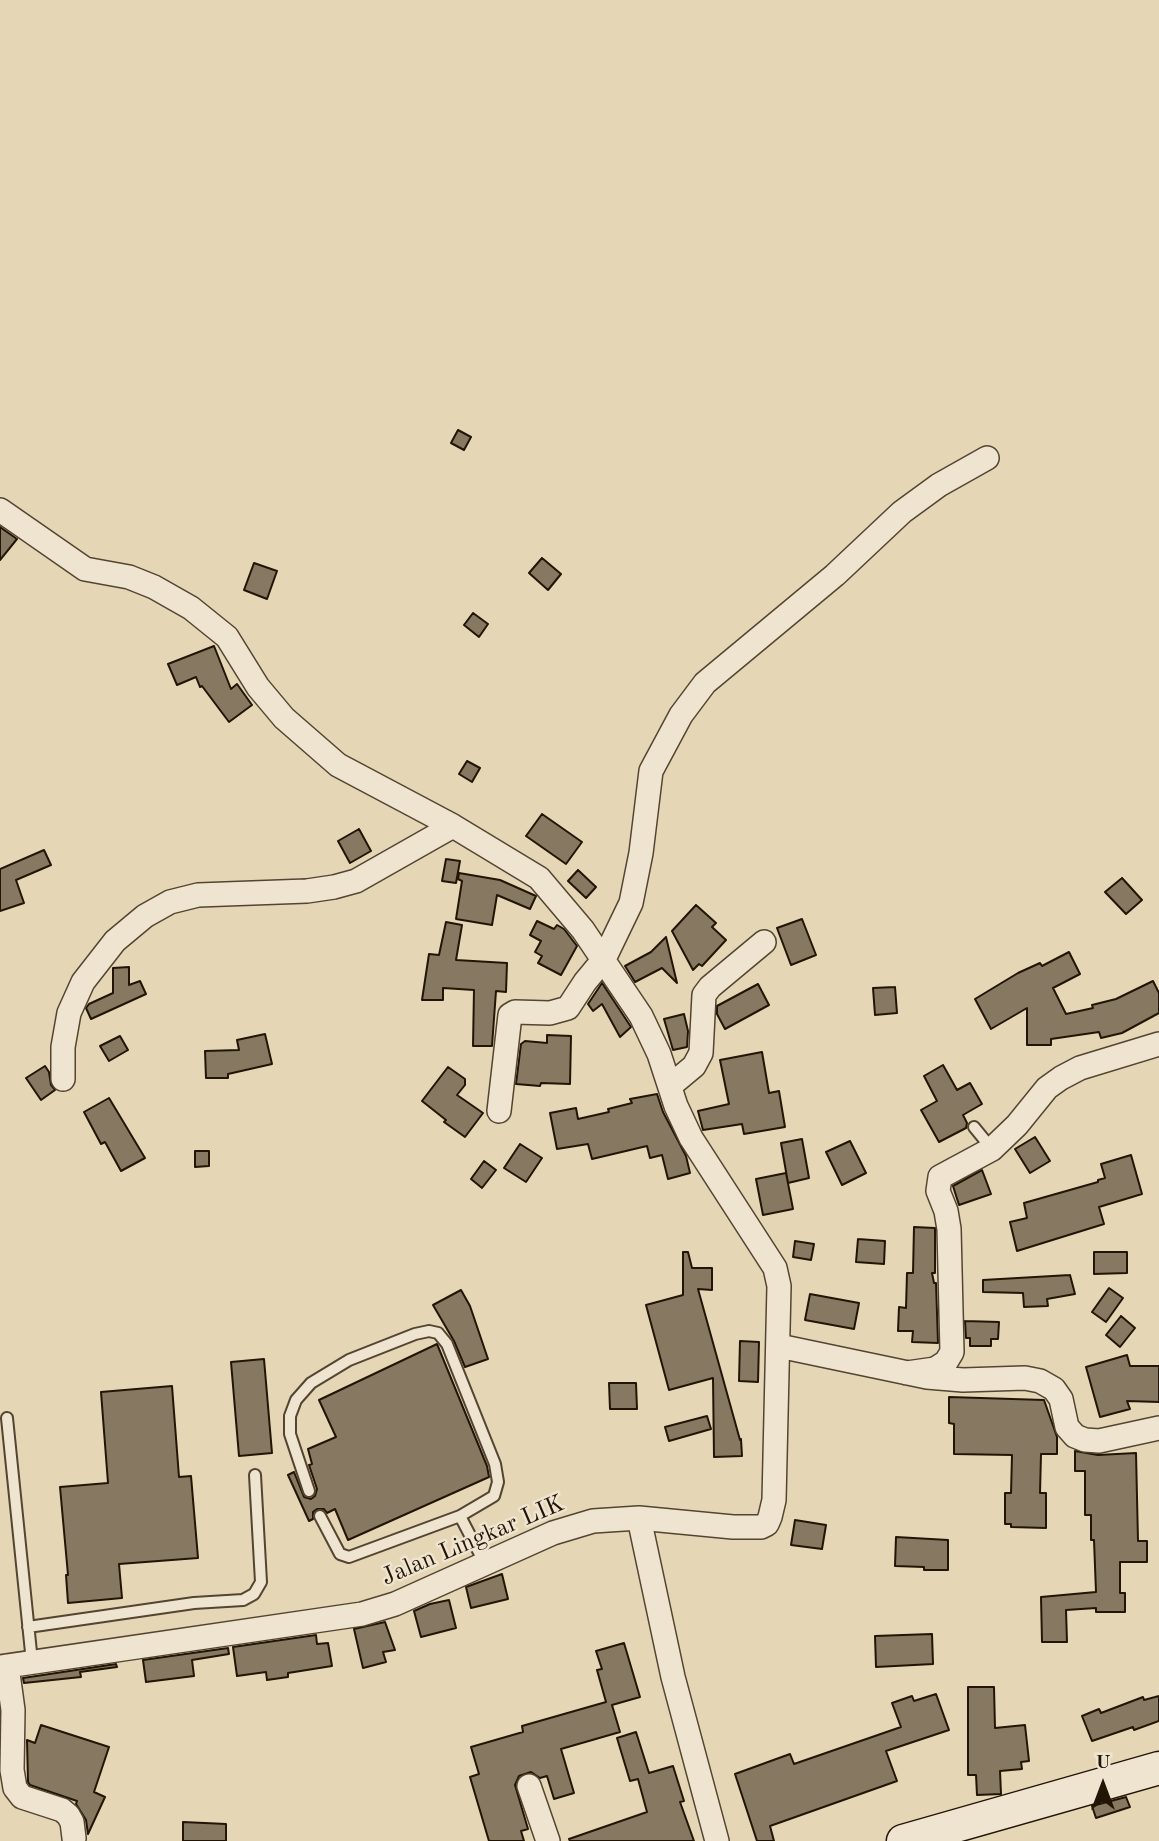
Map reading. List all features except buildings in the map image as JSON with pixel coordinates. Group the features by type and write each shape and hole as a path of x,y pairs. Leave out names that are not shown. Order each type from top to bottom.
{"street":[{"path":"499,1111 510,1015 514,1012 550,1013 568,1008 604,959 631,903 641,853 651,771 681,715 705,683 835,575 902,512 939,485 987,458"},
{"path":"0,510 85,569 129,577 154,587 191,608 227,637 258,687 284,718 338,765 453,826 539,878 583,930 640,1016 659,1054 676,1106 691,1138 775,1268 779,1286 779,1346 945,1379 1025,1378 1040,1381 1054,1389 1061,1399 1067,1427 1074,1436 1085,1440 1099,1441 1159,1428"},
{"path":"63,1079 63,1047 69,1013 83,982 115,941 145,916 170,902 198,895 307,891 356,881 453,826"},
{"path":"670,1086 694,1066 701,1053 704,995 764,942"},
{"path":"908,1373 936,1369 946,1362 952,1352 948,1229 938,1184 940,1177 992,1149 1017,1125 1046,1088 1060,1078 1080,1068 1159,1044"},
{"name":"Jalan Lingkar LIK","path":"4,1666 362,1614 395,1604 567,1529 593,1521 639,1518 761,1527 766,1524 774,1500 779,1346"},
{"path":"639,1518 673,1677 717,1841"},
{"path":"4,1666 13,1710 12,1770 15,1788 22,1797 62,1810 68,1815 72,1822 74,1838"},
{"path":"903,1841 1159,1768"},
{"path":"529,1786 548,1841"}],"lane":[{"path":"974,1127 992,1149"},
{"path":"309,1491 290,1434 290,1416 296,1400 311,1383 349,1360 396,1340 429,1331 438,1333 447,1344 495,1464 498,1482 494,1496 460,1516 349,1557 340,1554 320,1516"},
{"path":"7,1418 32,1662"},
{"path":"29,1627 194,1603 243,1600 254,1594 261,1582 255,1475"},
{"path":"460,1516 485,1564"}]}
